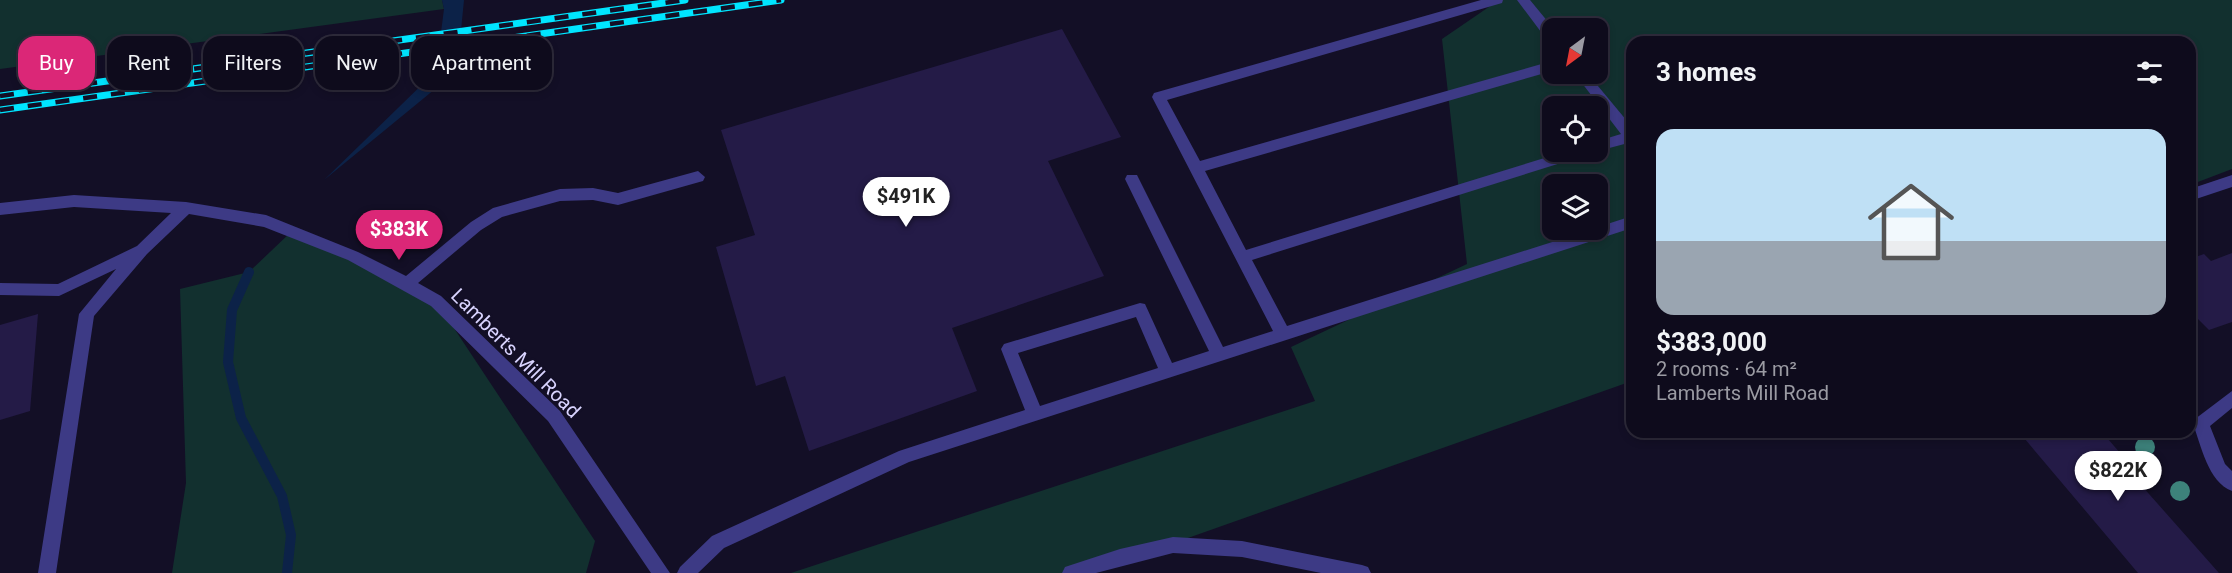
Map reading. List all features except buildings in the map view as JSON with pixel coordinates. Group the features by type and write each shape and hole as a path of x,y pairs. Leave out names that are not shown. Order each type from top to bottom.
{"street":[{"path":"1283,334 1159,98 1497,0"},
{"path":"1523,0 1542,24"},
{"path":"1196,168 1542,69"},
{"path":"1589,84 1626,130"},
{"path":"1608,143 1626,138"},
{"path":"1242,256 1548,162"},
{"path":"406,284 476,226 498,212 560,195 593,194 618,199 698,177"},
{"path":"1132,179 1219,355"},
{"path":"2196,193 2232,181"},
{"name":"Lamberts Mill Road","path":"0,208 74,201 186,208 266,221 353,256 406,284 436,301 554,416 661,573"},
{"path":"47,573 87,314 142,250 186,208"},
{"path":"686,573 718,542 904,456 1626,224"},
{"path":"0,289 59,290 142,250"},
{"path":"1035,414 1009,349 1140,309 1168,372"},
{"path":"2232,398 2201,424 2218,469 2232,483"},
{"path":"1071,573 1120,557 1173,545 1242,549 1362,573"}],"green space":[{"path":"0,0 442,0 444,9 244,36 203,36 203,42 191,43 191,36 107,36 107,55 95,56 95,36 18,36 18,67 0,69"},
{"path":"1499,0 2232,0 2232,169 2196,183 2196,36 1626,36 1626,383 1089,573 791,573 1315,401 1291,347 1467,264 1442,39"},
{"path":"291,232 436,301 595,541 586,573 172,573 186,483 180,289 249,272"}],"water":[{"path":"442,0 464,0 460,36 441,36 444,9"},
{"path":"416,90 434,90 324,180"}],"waterway":[{"path":"249,272 232,310 228,362 241,418 282,496 291,535 287,573"}],"railway":[{"path":"0,96 685,0"},
{"path":"0,110 781,0"}]}
